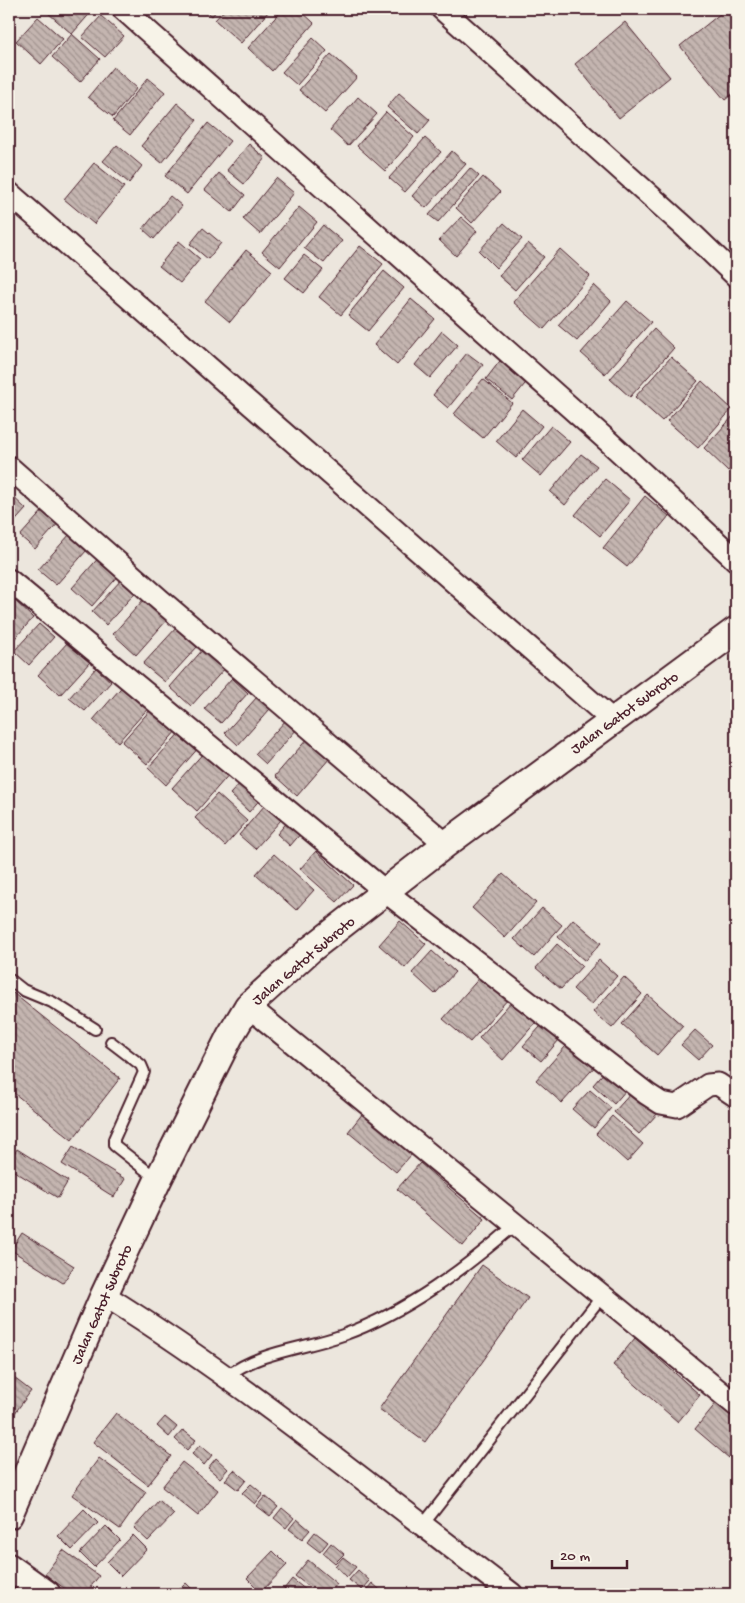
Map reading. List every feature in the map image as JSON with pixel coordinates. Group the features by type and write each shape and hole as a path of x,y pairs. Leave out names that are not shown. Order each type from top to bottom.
{"street":[{"path":"123,9 609,442 736,560"},
{"path":"442,9 685,227 736,276"},
{"path":"9,193 612,720"},
{"path":"9,467 160,600 446,844"},
{"path":"9,580 386,892 661,1103 677,1106 708,1085 718,1084 736,1096"},
{"name":"Jalan Gatot Subroto","path":"9,1514 104,1295 158,1180 230,1036 248,1006 311,949 446,844 736,630"},
{"path":"248,1006 736,1405"},
{"path":"104,1295 156,1327 226,1377 512,1594"},
{"path":"9,1567 47,1594"}],"lane":[{"path":"9,979 23,990 52,1002 95,1029"},
{"path":"111,1042 141,1066 144,1072 114,1139 114,1145 158,1180"},
{"path":"226,1377 239,1366 256,1359 344,1335 410,1303 478,1257 515,1225"},
{"path":"422,1526 602,1296"}],"building":[{"path":"52,9 93,10 72,34 48,13"},
{"path":"204,9 218,9 212,16"},
{"path":"225,9 267,9 269,11 241,43 215,20"},
{"path":"283,9 299,9 314,23 272,71 248,48"},
{"path":"726,9 734,9 736,11 736,91 725,100 680,46"},
{"path":"101,16 124,36 105,57 82,37"},
{"path":"38,17 63,39 41,64 16,41"},
{"path":"625,22 670,77 619,118 575,64"},
{"path":"72,34 100,59 80,82 52,57"},
{"path":"313,38 327,51 297,85 282,72"},
{"path":"331,54 357,77 325,113 299,90"},
{"path":"113,67 137,88 113,117 88,97"},
{"path":"148,78 165,92 130,135 113,121"},
{"path":"399,93 430,120 418,134 387,107"},
{"path":"358,97 377,114 348,146 330,130"},
{"path":"177,103 197,120 162,163 141,146"},
{"path":"386,112 414,137 385,171 357,146"},
{"path":"208,123 230,141 187,194 165,176"},
{"path":"425,138 441,152 405,192 389,178"},
{"path":"249,144 265,158 244,184 227,170"},
{"path":"117,145 142,166 129,183 103,161"},
{"path":"452,151 466,164 426,208 412,196"},
{"path":"94,163 124,187 94,224 64,199"},
{"path":"470,168 479,176 438,222 429,215"},
{"path":"219,173 245,195 232,212 205,190"},
{"path":"483,177 500,192 472,223 456,208"},
{"path":"276,178 294,193 260,234 243,219"},
{"path":"170,196 182,206 154,239 143,229"},
{"path":"299,207 317,222 280,267 262,252"},
{"path":"461,217 477,231 456,256 439,240"},
{"path":"504,223 522,239 496,268 479,251"},
{"path":"323,225 342,241 324,263 304,248"},
{"path":"203,228 221,243 208,259 190,244"},
{"path":"179,241 200,259 180,283 159,266"},
{"path":"528,243 544,257 515,290 499,276"},
{"path":"360,246 383,264 341,315 319,297"},
{"path":"560,249 590,276 544,329 513,302"},
{"path":"246,250 272,271 230,322 205,301"},
{"path":"304,255 323,270 304,293 285,278"},
{"path":"384,271 404,288 368,331 348,315"},
{"path":"594,285 611,301 577,341 558,325"},
{"path":"411,299 435,319 397,365 374,345"},
{"path":"627,301 651,322 605,374 581,353"},
{"path":"654,329 674,348 630,397 610,379"},
{"path":"442,331 458,345 430,378 415,365"},
{"path":"467,353 483,365 448,408 433,395"},
{"path":"503,357 529,379 512,400 486,379"},
{"path":"671,357 698,381 662,421 635,397"},
{"path":"483,379 512,403 483,438 454,414"},
{"path":"702,381 732,409 698,448 667,421"},
{"path":"522,409 542,426 516,458 496,441"},
{"path":"736,413 736,462 728,471 704,448"},
{"path":"551,426 570,442 541,476 522,460"},
{"path":"581,454 597,466 565,505 550,492"},
{"path":"605,479 630,500 600,536 575,515"},
{"path":"9,493 26,509 9,528"},
{"path":"645,496 669,516 627,567 603,548"},
{"path":"46,507 61,520 35,549 20,536"},
{"path":"70,534 87,550 56,585 38,570"},
{"path":"101,555 121,573 92,606 72,588"},
{"path":"122,579 136,592 106,625 92,612"},
{"path":"9,595 33,618 9,645"},
{"path":"144,599 167,620 136,655 113,634"},
{"path":"39,624 54,637 29,665 14,651"},
{"path":"177,627 198,646 165,682 143,664"},
{"path":"68,642 90,662 60,695 38,675"},
{"path":"205,647 226,667 191,706 170,687"},
{"path":"96,668 111,682 85,711 69,698"},
{"path":"232,678 248,693 221,723 204,709"},
{"path":"126,682 151,705 118,742 93,720"},
{"path":"257,697 270,709 238,745 225,733"},
{"path":"152,708 177,730 147,764 122,742"},
{"path":"287,719 297,729 266,764 255,754"},
{"path":"182,730 200,746 166,785 148,768"},
{"path":"308,738 330,758 297,796 275,776"},
{"path":"206,750 231,772 197,811 172,788"},
{"path":"244,779 263,796 249,812 230,794"},
{"path":"217,794 247,821 225,846 195,818"},
{"path":"265,805 281,820 255,849 239,835"},
{"path":"289,820 302,832 290,846 277,834"},
{"path":"316,851 353,885 337,902 300,869"},
{"path":"274,854 314,890 296,910 256,874"},
{"path":"503,874 536,903 505,938 472,908"},
{"path":"542,908 562,925 534,957 514,939"},
{"path":"573,919 601,943 585,961 558,937"},
{"path":"400,921 426,944 405,968 379,945"},
{"path":"557,944 582,966 561,989 536,968"},
{"path":"432,951 455,972 435,994 412,973"},
{"path":"599,960 617,976 591,1005 573,989"},
{"path":"482,975 509,998 470,1042 443,1019"},
{"path":"624,977 642,994 612,1028 593,1012"},
{"path":"9,990 120,1078 72,1140 9,1089"},
{"path":"648,995 683,1026 657,1055 622,1024"},
{"path":"512,1001 536,1022 503,1060 479,1038"},
{"path":"548,1018 565,1033 541,1061 523,1046"},
{"path":"695,1030 712,1045 698,1060 681,1045"},
{"path":"573,1038 599,1062 562,1103 536,1080"},
{"path":"606,1070 627,1089 614,1104 593,1085"},
{"path":"590,1090 611,1108 594,1128 572,1109"},
{"path":"633,1091 658,1113 639,1134 614,1112"},
{"path":"363,1113 412,1154 396,1172 348,1132"},
{"path":"612,1116 643,1144 627,1162 596,1134"},
{"path":"73,1147 125,1179 114,1197 62,1164"},
{"path":"17,1149 68,1181 58,1198 9,1168 9,1162"},
{"path":"420,1163 485,1219 463,1246 397,1189"},
{"path":"22,1233 74,1266 63,1283 11,1250"},
{"path":"482,1265 528,1298 425,1442 379,1409"},
{"path":"635,1338 700,1395 678,1422 613,1365"},
{"path":"9,1374 31,1391 9,1421"},
{"path":"717,1402 736,1418 736,1464 695,1429"},
{"path":"116,1413 171,1456 148,1485 93,1442"},
{"path":"165,1417 177,1427 169,1437 157,1426"},
{"path":"183,1430 196,1440 187,1450 175,1439"},
{"path":"200,1445 212,1455 204,1465 192,1454"},
{"path":"99,1458 146,1492 120,1529 72,1495"},
{"path":"216,1458 228,1469 220,1478 208,1468"},
{"path":"182,1462 218,1490 198,1516 162,1487"},
{"path":"234,1470 246,1480 238,1490 225,1480"},
{"path":"251,1484 263,1494 255,1504 242,1493"},
{"path":"265,1496 278,1507 270,1516 257,1506"},
{"path":"159,1500 174,1514 148,1541 134,1528"},
{"path":"282,1508 294,1518 286,1528 274,1518"},
{"path":"84,1509 98,1523 72,1550 58,1536"},
{"path":"297,1519 310,1530 302,1539 289,1529"},
{"path":"106,1526 120,1540 94,1567 80,1553"},
{"path":"315,1532 328,1542 320,1552 307,1542"},
{"path":"133,1535 147,1549 121,1576 107,1562"},
{"path":"331,1543 344,1554 335,1563 323,1553"},
{"path":"63,1550 99,1576 85,1594 72,1594 45,1574"},
{"path":"273,1551 287,1565 261,1592 247,1578"},
{"path":"343,1557 356,1567 347,1577 335,1566"},
{"path":"308,1560 337,1584 329,1594 318,1594 295,1576"},
{"path":"358,1570 370,1581 362,1590 349,1580"},
{"path":"292,1579 311,1594 280,1594"},
{"path":"186,1583 197,1594 175,1594"},
{"path":"372,1583 385,1594 364,1593"}]}
